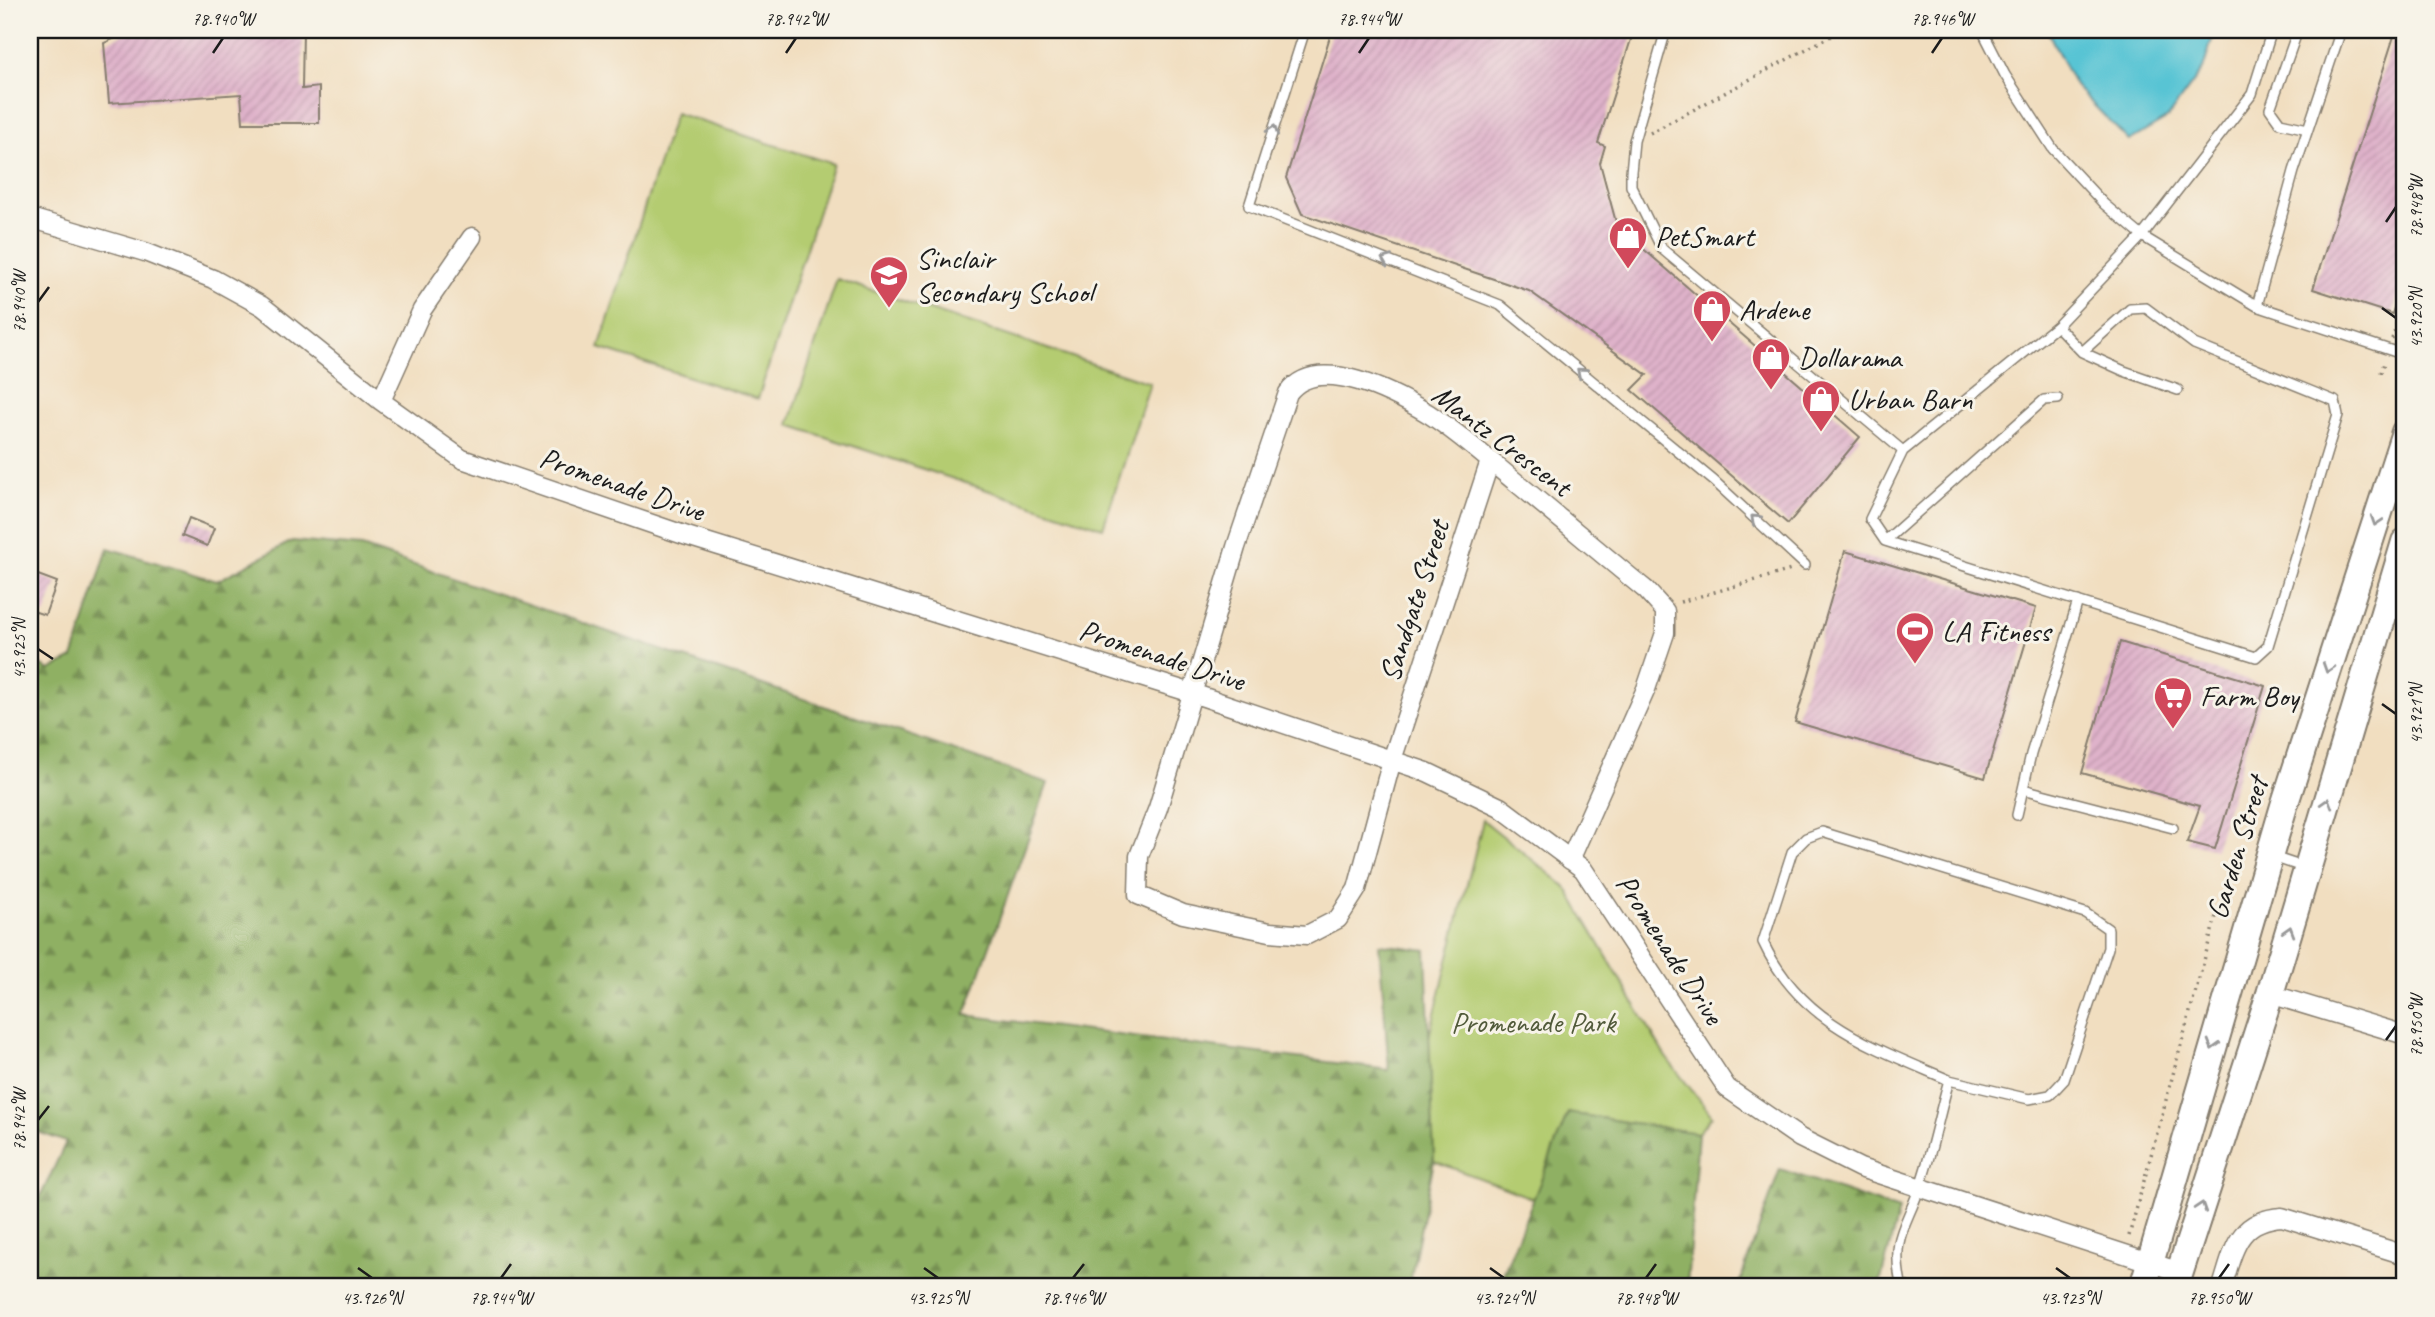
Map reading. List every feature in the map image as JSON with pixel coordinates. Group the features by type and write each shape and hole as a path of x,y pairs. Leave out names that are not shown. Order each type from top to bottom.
{"street":[{"name":"Promenade Drive","path":"30,218 145,252 213,279 262,306 381,401 462,459 687,536 1192,693 1392,760 1427,772 1500,807 1583,869 1727,1088 1800,1138 1860,1168 2124,1254 2146,1275 2178,1279"},
{"path":"381,401 422,310 472,237"},
{"name":"Mantz Crescent","path":"1192,693 1240,534 1288,393 1294,384 1325,374 1359,380 1429,415 1490,461 1646,590 1661,607"},
{"name":"Garden Street","path":"2146,1275 2269,856 2405,432"},
{"name":"Sandgate Street","path":"1192,693 1158,808 1139,856 1139,895 1183,914 1270,932 1307,935 1338,919 1357,888 1392,760 1490,461"},
{"path":"2178,1279 2270,994 2405,542"},
{"path":"1570,860 1646,689 1665,633 1665,611 1661,607"},
{"path":"2270,994 2405,1035"},
{"path":"2222,1287 2234,1250 2245,1230 2262,1218 2283,1217 2405,1255"}],"lane":[{"path":"1305,30 1249,206 1500,305 1714,481 1805,565"},
{"path":"1666,30 1634,141 1631,186 1662,249 1903,451"},
{"path":"1982,30 2005,75 2053,149 2104,204 2142,236 2257,306 2405,355"},
{"path":"2082,352 2130,309 2146,308 2193,344 2334,401 2338,415 2268,646 2256,657 1885,541 1871,519 1903,451 2057,326 2142,236 2252,94 2272,30"},
{"path":"2257,306 2308,130 2341,30"},
{"path":"2295,38 2270,109 2280,122 2308,130"},
{"path":"2057,326 2082,352 2124,371 2178,390"},
{"path":"1885,541 2043,400 2058,399"},
{"path":"2017,815 2078,601"},
{"path":"2023,789 2173,828"},
{"path":"1822,832 2085,913 2108,929 2108,948 2064,1080 2050,1095 2029,1099 1949,1080 1836,1028 1802,1000 1773,964 1763,942 1792,852 1806,838 1822,832"},
{"path":"2269,856 2308,868"},
{"path":"1906,1287 1901,1284 1895,1255 1904,1220 1920,1188 1949,1080"}],"path":[{"path":"1634,141 1842,30"},
{"path":"2396,326 2405,298"},
{"path":"1661,607 1805,565"},
{"path":"2124,1254 2218,909"}],"green space":[{"path":"675,113 833,164 758,399 599,348"},
{"path":"837,279 1150,383 1103,528 789,425"},
{"path":"292,541 362,547 1048,783 965,1015 1389,1070 1379,944 1426,950 1434,1161 1409,1287 30,1287 30,1219 66,1142 30,1129 30,660 50,670 73,658 108,548 217,581"},
{"name":"Promenade Park","path":"1483,820 1566,887 1665,1056 1712,1116 1698,1133 1568,1113 1534,1199 1434,1161 1429,1037"},
{"path":"1568,1113 1698,1133 1687,1287 1498,1287"},
{"path":"1780,1169 1899,1210 1879,1287 1738,1287"}],"water":[{"path":"2047,30 2215,30 2203,69 2166,119 2129,141 2075,86"}],"building":[{"path":"133,30 303,30 302,89 319,87 319,123 243,123 241,94 109,103 104,43"},
{"path":"1332,30 1634,30 1598,143 1605,146 1600,163 1617,226 1860,437 1788,524 1632,390 1647,375 1529,291 1302,214 1286,178"},
{"path":"2396,30 2405,30 2405,274 2392,314 2313,289"},
{"path":"189,518 214,528 207,546 182,536"},
{"name":"LA Fitness","path":"1845,551 2036,608 1985,778 1795,722"},
{"path":"30,572 57,582 45,615 30,610"},
{"name":"Farm Boy","path":"2120,642 2265,686 2215,849 2187,842 2200,806 2082,773"}],"place":[{"name":"PetSmart","path":"1628,270"},
{"name":"Sinclair Secondary School","path":"889,309"},
{"name":"Ardene","path":"1712,343"},
{"name":"Dollarama","path":"1771,391"},
{"name":"Urban Barn","path":"1821,433"},
{"name":"LA Fitness","path":"1915,665"},
{"name":"Farm Boy","path":"2173,730"}]}
